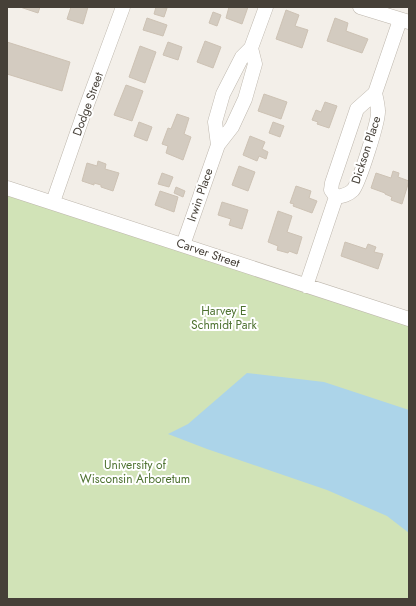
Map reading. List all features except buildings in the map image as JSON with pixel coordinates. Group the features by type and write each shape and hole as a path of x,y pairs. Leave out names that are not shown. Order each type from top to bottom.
{"street":[{"name":"Dodge Street","path":"54,202 85,110 124,7"},
{"name":"Irwin Place","path":"218,144 215,122 223,94 242,57 251,48 266,7"},
{"path":"360,7 405,21"},
{"name":"Dickson Place","path":"306,286 336,197 332,190 332,183 357,109 375,93 405,21"},
{"name":"Irwin Place","path":"183,245 218,144 232,127 245,99 254,64 251,48"},
{"name":"Dickson Place","path":"336,197 347,195 353,190 358,181 379,112 375,93"},
{"name":"Carver Street","path":"7,188 54,202 409,319"}],"green space":[{"name":"University of Wisconsin Arboretum","path":"7,195 409,326 409,599 7,599"}],"water":[{"path":"247,373 324,382 409,410 409,533 387,516 327,490 168,434 188,424"}],"park label":[{"name":"Harvey E Schmidt Park","path":"224,318"}]}
